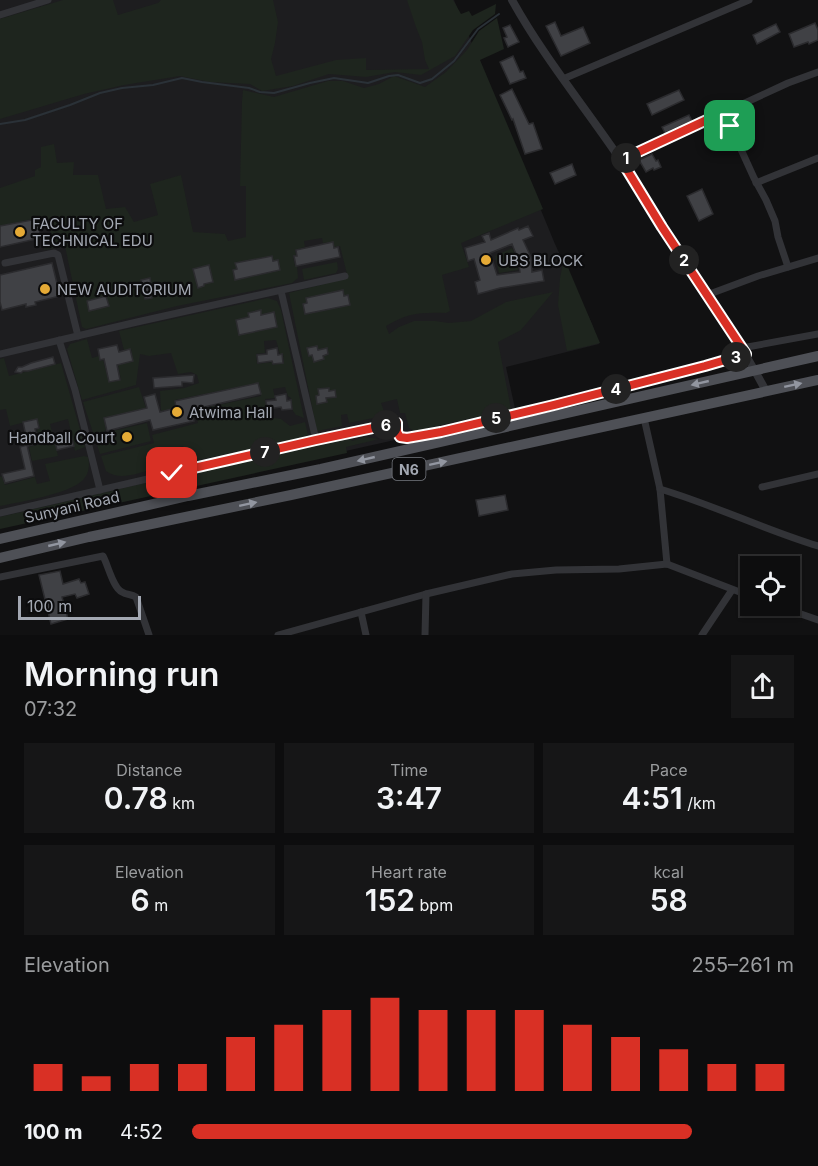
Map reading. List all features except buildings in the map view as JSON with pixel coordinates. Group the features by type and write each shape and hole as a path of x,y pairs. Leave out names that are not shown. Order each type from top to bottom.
{"main road":[{"name":"Sunyani Road","path":"0,539 188,496 333,467 818,356"},
{"name":"N6","path":"0,558 818,380"},
{"path":"66,524 89,537"}],"street":[{"path":"0,15 48,0"},
{"path":"513,0 563,79 621,160 662,227 744,351 766,391"},
{"path":"563,79 749,0"},
{"path":"621,160 788,82 818,72"},
{"path":"724,112 775,221 788,267"},
{"path":"756,183 818,158"},
{"path":"5,263 54,253 58,255 78,336"},
{"path":"707,295 818,258"},
{"path":"0,354 345,276"},
{"path":"281,291 316,440"},
{"path":"0,513 397,423 397,432 400,437 407,438 441,432 705,366 744,351 818,334"},
{"path":"59,340 75,390 100,490"},
{"path":"644,418 660,489 667,564"},
{"path":"762,487 818,474"},
{"path":"660,489 695,500 796,540 818,546"},
{"path":"0,578 103,556 116,587 121,592 136,597 149,635"},
{"path":"278,635 426,594 512,574 619,569 667,564 740,593"},
{"path":"702,635 732,590"},
{"path":"425,635 426,594"},
{"path":"361,612 366,635"},
{"path":"800,614 818,620"}],"shaded area":[{"path":"0,0 454,0 599,344 506,367 516,413 0,528"},
{"path":"63,0 113,0 118,15 158,3 161,0 273,0 278,22 271,59 276,76 336,60 366,58 366,70 429,69 407,0 453,0 461,14 469,11 472,16 496,4 495,14 473,30 455,56 421,75 395,72 366,77 329,74 293,86 262,91 250,84 210,82 180,76 84,94 0,119 0,19"},
{"path":"497,18 504,49 480,60 543,209 461,243 469,267 442,275 450,311 415,314 386,326 389,334 414,321 449,323 471,321 506,302 553,292 521,330 498,342 511,409 415,431 409,428 405,413 400,413 397,399 381,403 385,414 383,416 349,423 347,414 341,415 342,426 317,431 289,293 348,278 340,246 334,247 333,242 323,243 322,238 304,241 305,247 295,250 296,255 293,256 298,278 292,283 177,306 86,329 82,327 65,246 44,250 44,247 53,245 54,242 49,227 40,228 37,218 0,226 0,188 35,176 35,170 41,167 41,147 54,144 57,163 74,162 73,175 98,175 106,209 125,207 134,222 158,215 150,184 181,175 193,232 225,234 228,241 246,237 246,186 240,186 243,90 274,97 328,81 343,81 364,88 379,84 394,76 425,87 446,72 467,50 479,31"},
{"path":"512,248 517,259 518,270 499,273 495,256"},
{"path":"564,258 600,343 567,351 558,305"},
{"path":"337,262 336,273 304,280 302,269"},
{"path":"268,298 277,301 281,310 304,418 293,411 291,398 285,387 273,389 275,398 265,399 267,417 281,419 290,426 305,422 308,435 189,462 183,446 152,454 156,468 124,476 106,471 101,456 154,443 152,435 198,423 195,410 261,396 259,383 175,400 176,408 161,411 160,391 184,388 199,383 197,375 191,372 178,374 171,353 149,356 140,354 136,385 82,400 67,349 70,344 87,339 92,358 99,356 100,361 103,360 109,382 121,380 118,365 133,361 131,349 124,350 119,331","holes":["276,340 280,354 283,354 284,363 257,364 256,354 265,353 264,341"]},
{"path":"4,358 9,376 61,363 85,447 75,451 68,419 50,424 58,456 32,461 29,447 40,444 37,419 10,426 6,409 0,410 0,359"},
{"path":"139,387 146,408 104,418 106,430 103,432 147,423 151,441 100,454 83,402"},
{"path":"350,435 352,441 365,437 379,439 346,447 347,453 0,529 0,517"},
{"path":"88,457 88,472 85,478 76,485 44,497 0,506 0,477 2,476 5,485 35,477 37,484 50,481 45,464"}],"waterway":[{"path":"0,124 25,120 100,93 182,78 274,93 334,78 368,83 398,75 420,83 432,79 454,61 478,29 499,14"}],"place":[{"name":"FACULTY OF TECHNICAL EDU","path":"20,232"},
{"name":"UBS BLOCK","path":"486,260"},
{"name":"NEW AUDITORIUM","path":"45,289"},
{"name":"Atwima Hall","path":"177,412"},
{"name":"Handball Court","path":"127,437"}],"route":[{"path":"172,473 397,423 397,432 400,437 407,438 441,432 554,405 746,354 662,227 621,160 724,112 730,126"}]}
